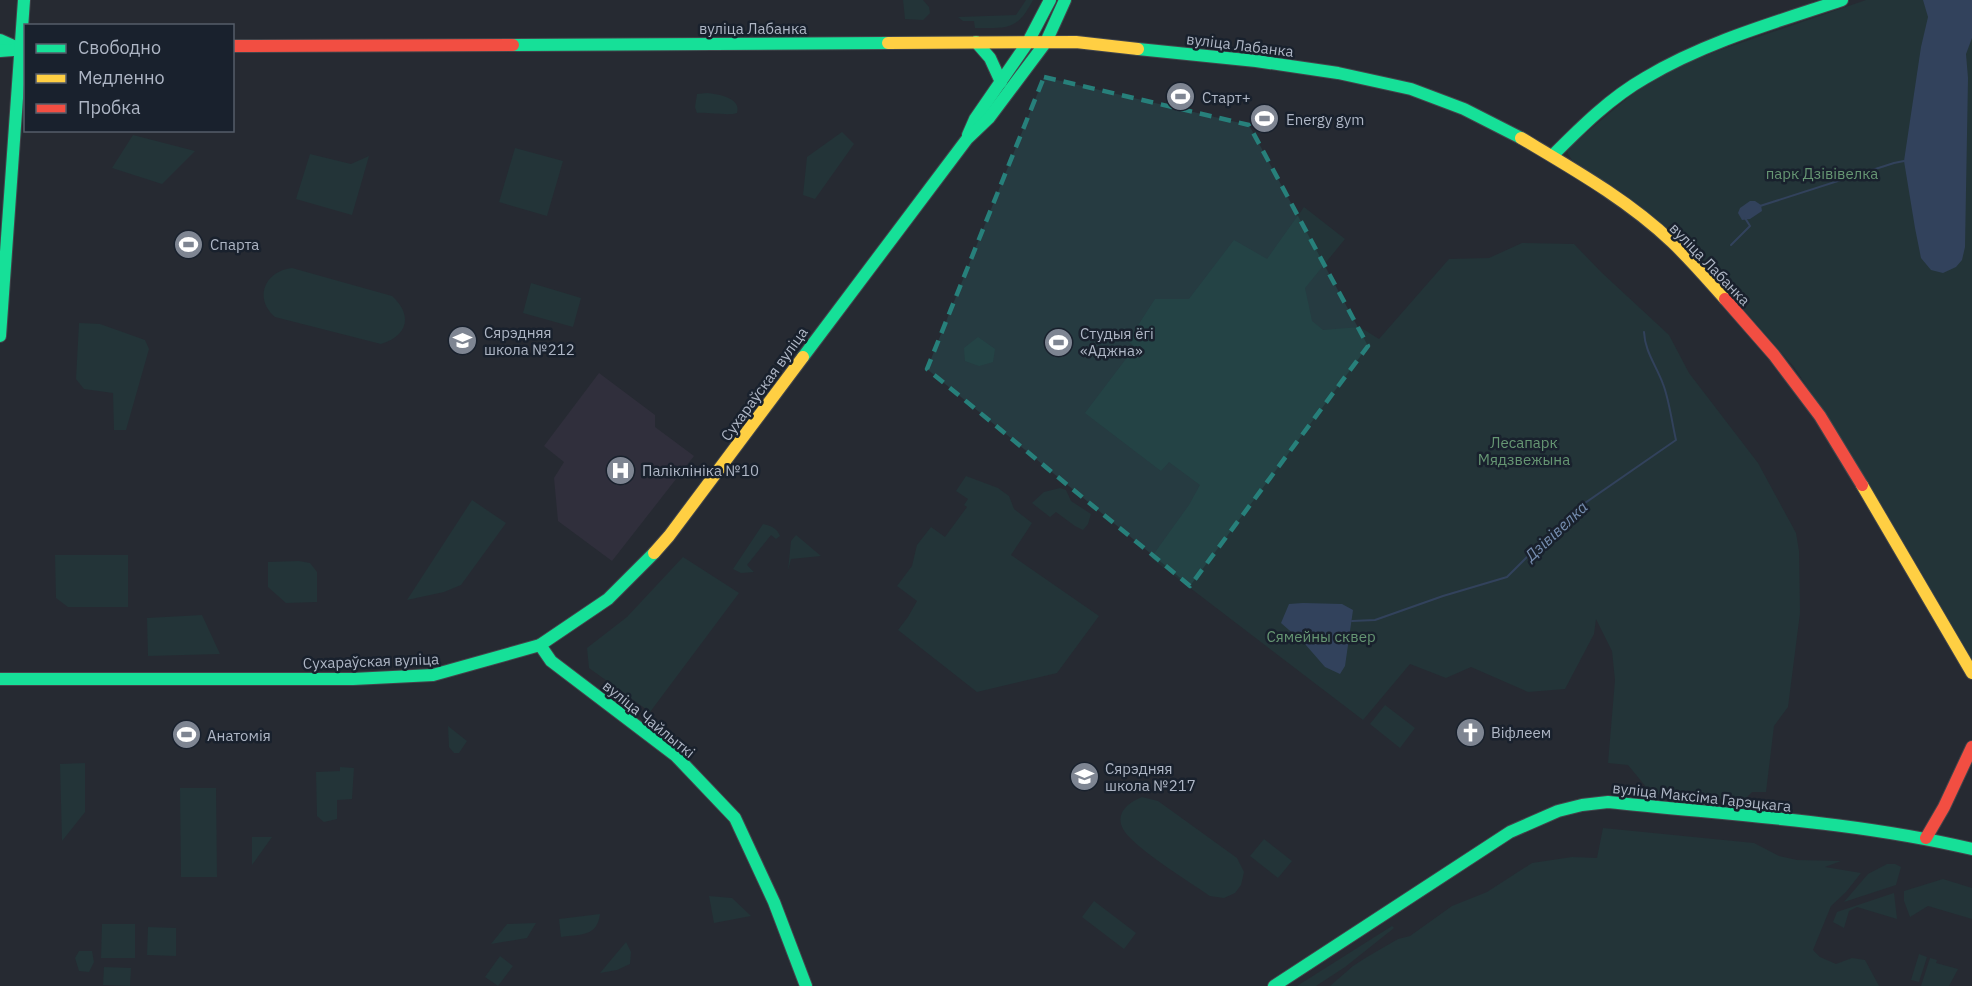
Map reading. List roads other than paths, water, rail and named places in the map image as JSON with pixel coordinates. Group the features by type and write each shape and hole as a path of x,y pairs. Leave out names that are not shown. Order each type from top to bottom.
{"main road":[{"path":"0,336 23,49 24,0"},
{"name":"Сухараўская вуліца","path":"967,139 975,119 1028,42 1050,0"},
{"path":"1553,155 1628,90 1655,72 1727,40 1842,0"},
{"path":"1063,6 1060,20 1064,32 1076,42"},
{"name":"Сухараўская вуліца","path":"0,679 353,679 424,675 468,668 540,645 608,599 669,536 967,139 983,125 1046,42 1063,6"},
{"path":"0,39 23,49"},
{"path":"976,42 990,58 1001,82"},
{"name":"вуліца Лабанка","path":"234,46 1076,42 1256,61 1411,89 1464,109 1553,155 1624,203 1671,242 1707,279 1804,392 1841,448 1972,672"},
{"path":"0,51 23,49"},
{"name":"вуліца Чайлыткі","path":"540,645 551,661 676,756 735,818 774,902 806,986"},
{"path":"1972,747 1944,807 1926,838 1972,849"},
{"name":"вуліца Максіма Гарэцкага","path":"1274,986 1515,830 1560,810 1591,802 1740,814 1926,838"}],"water":[{"path":"1923,0 1972,0 1972,38 1966,54 1968,78 1965,247 1962,260 1956,267 1943,273 1931,270 1921,258 1904,161 1921,47 1928,17"},
{"path":"1750,201 1761,205 1762,211 1750,219 1742,220 1738,213 1740,208"},
{"path":"1289,604 1342,604 1353,610 1345,666 1340,674 1325,667 1305,644 1281,623"}],"waterway":[{"name":"Дзівівелка","path":"1760,206 1904,161"},
{"name":"Дзівівелка","path":"1731,245 1750,226 1745,218"},
{"name":"Дзівівелка","path":"1352,621 1375,620 1507,577 1572,512 1676,440 1665,390 1649,352 1644,332"}],"place":[{"name":"Старт+","path":"1181,97"},
{"name":"Energy gym","path":"1265,119"},
{"name":"Спарта","path":"189,244"},
{"name":"Сярэдняя школа №212","path":"463,341"},
{"name":"Студыя ёгі «Аджна»","path":"1059,342"},
{"name":"Паліклініка №10","path":"621,470"},
{"name":"Віфлеем","path":"1470,732"},
{"name":"Анатомія","path":"186,735"},
{"name":"Сярэдняя школа №217","path":"1084,777"}],"park label":[{"name":"парк Дзівівелка","path":"1822,173"},
{"name":"Лесапарк Мядзвежына","path":"1524,450"},
{"name":"Сямейны сквер","path":"1321,636"}]}
